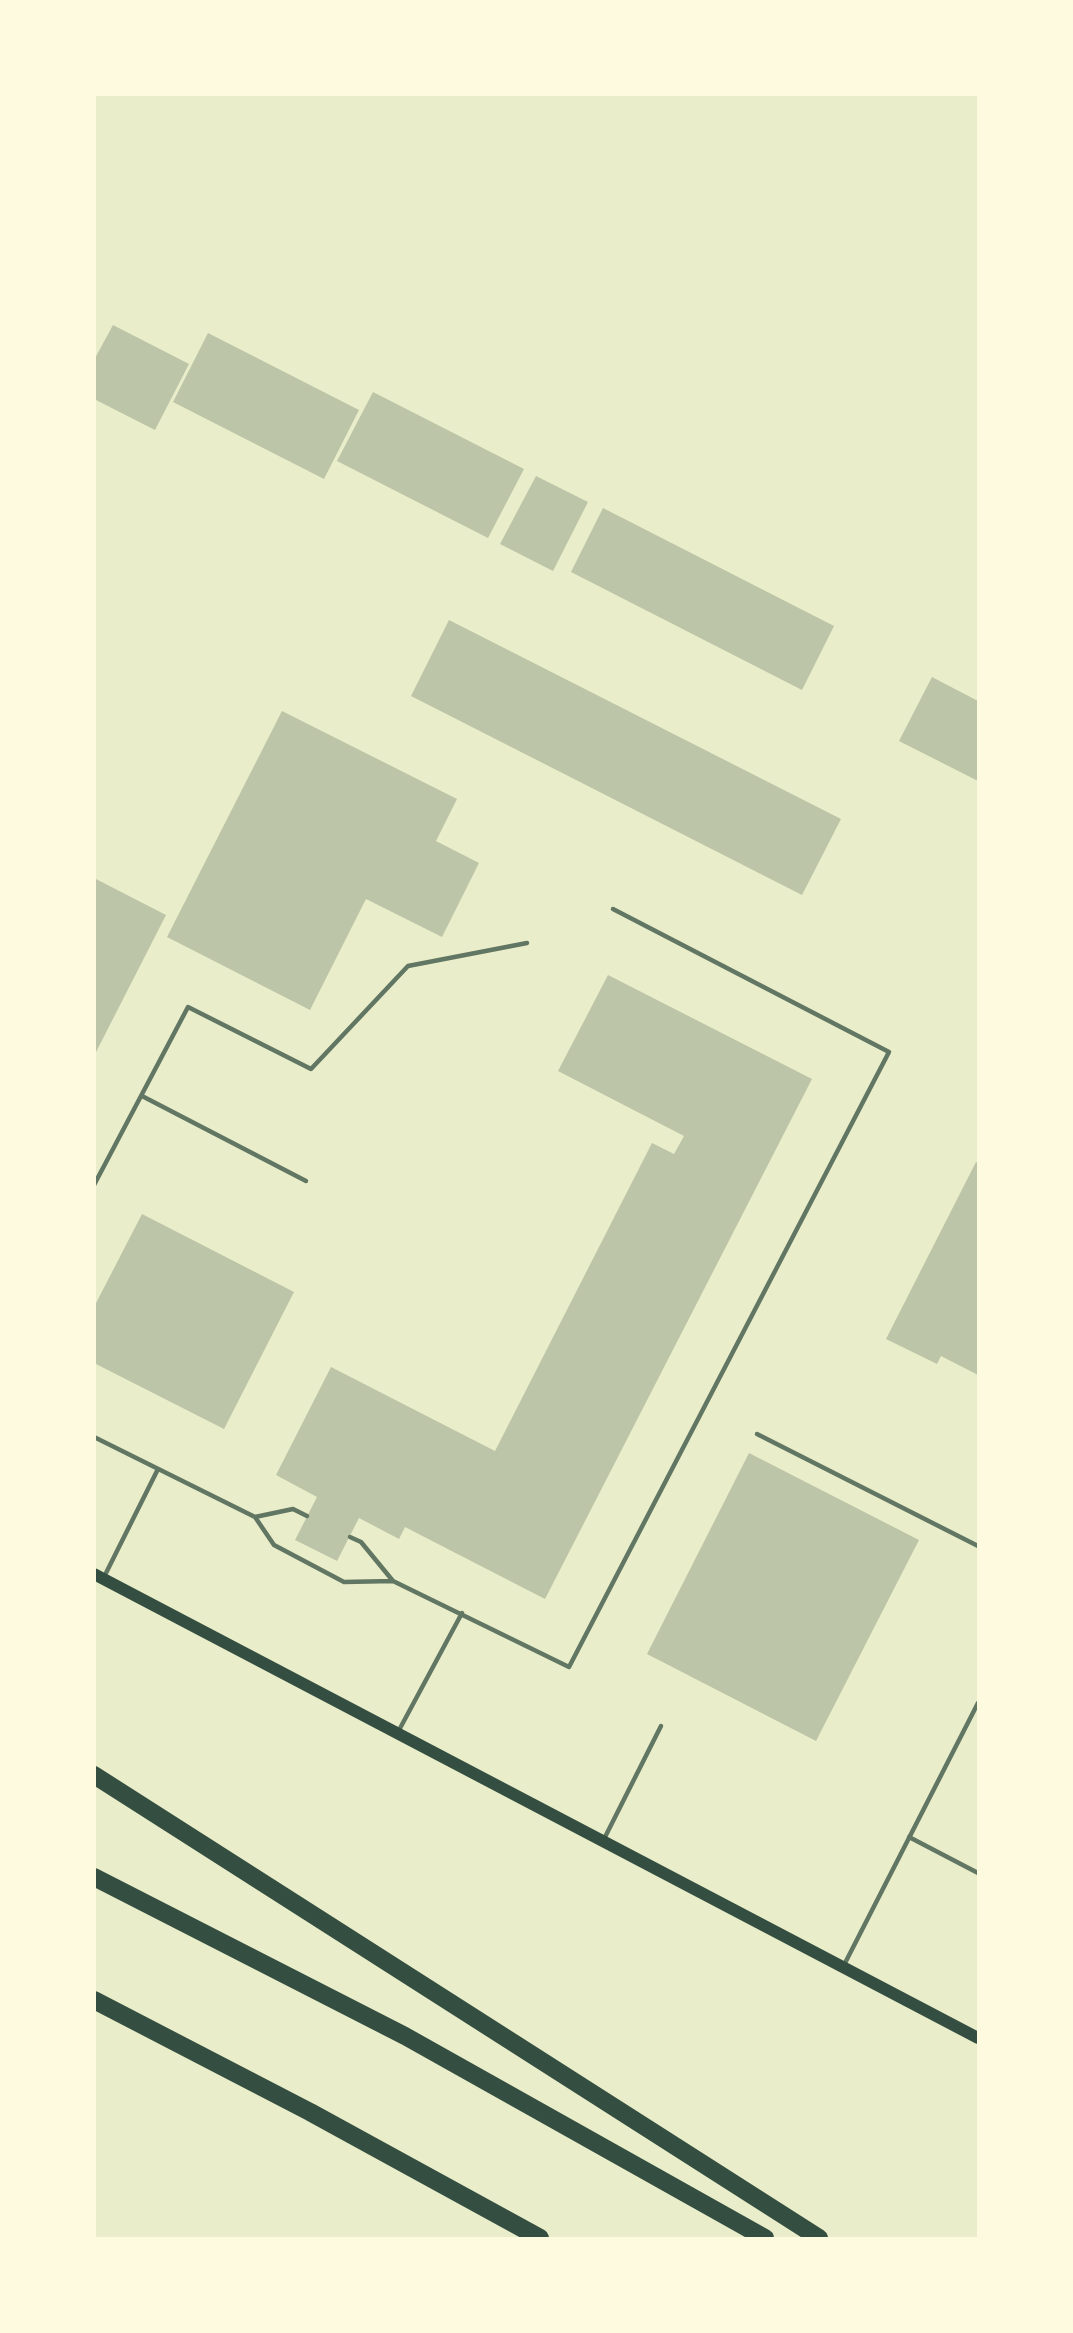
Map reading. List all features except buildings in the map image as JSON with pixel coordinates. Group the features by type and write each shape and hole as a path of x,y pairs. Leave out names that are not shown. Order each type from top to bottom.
{"highway":[{"path":"94,1775 819,2238"},
{"path":"94,1877 405,2036 765,2238"},
{"path":"95,2001 310,2112 540,2238"}],"main road":[{"path":"99,1577 978,2038"}],"lane":[{"path":"350,1537 361,1542 393,1581 569,1667 889,1052 613,909"},
{"path":"94,1185 188,1007 311,1069 408,966 526,943"},
{"path":"142,1096 306,1181"},
{"path":"758,1434 978,1546"},
{"path":"94,1437 255,1517 274,1545 344,1582 393,1581"},
{"path":"99,1577 158,1469"},
{"path":"255,1517 293,1509 307,1516"},
{"path":"397,1733 462,1613"},
{"path":"843,1967 978,1703"},
{"path":"603,1841 661,1726"},
{"path":"909,1837 978,1873"}]}
